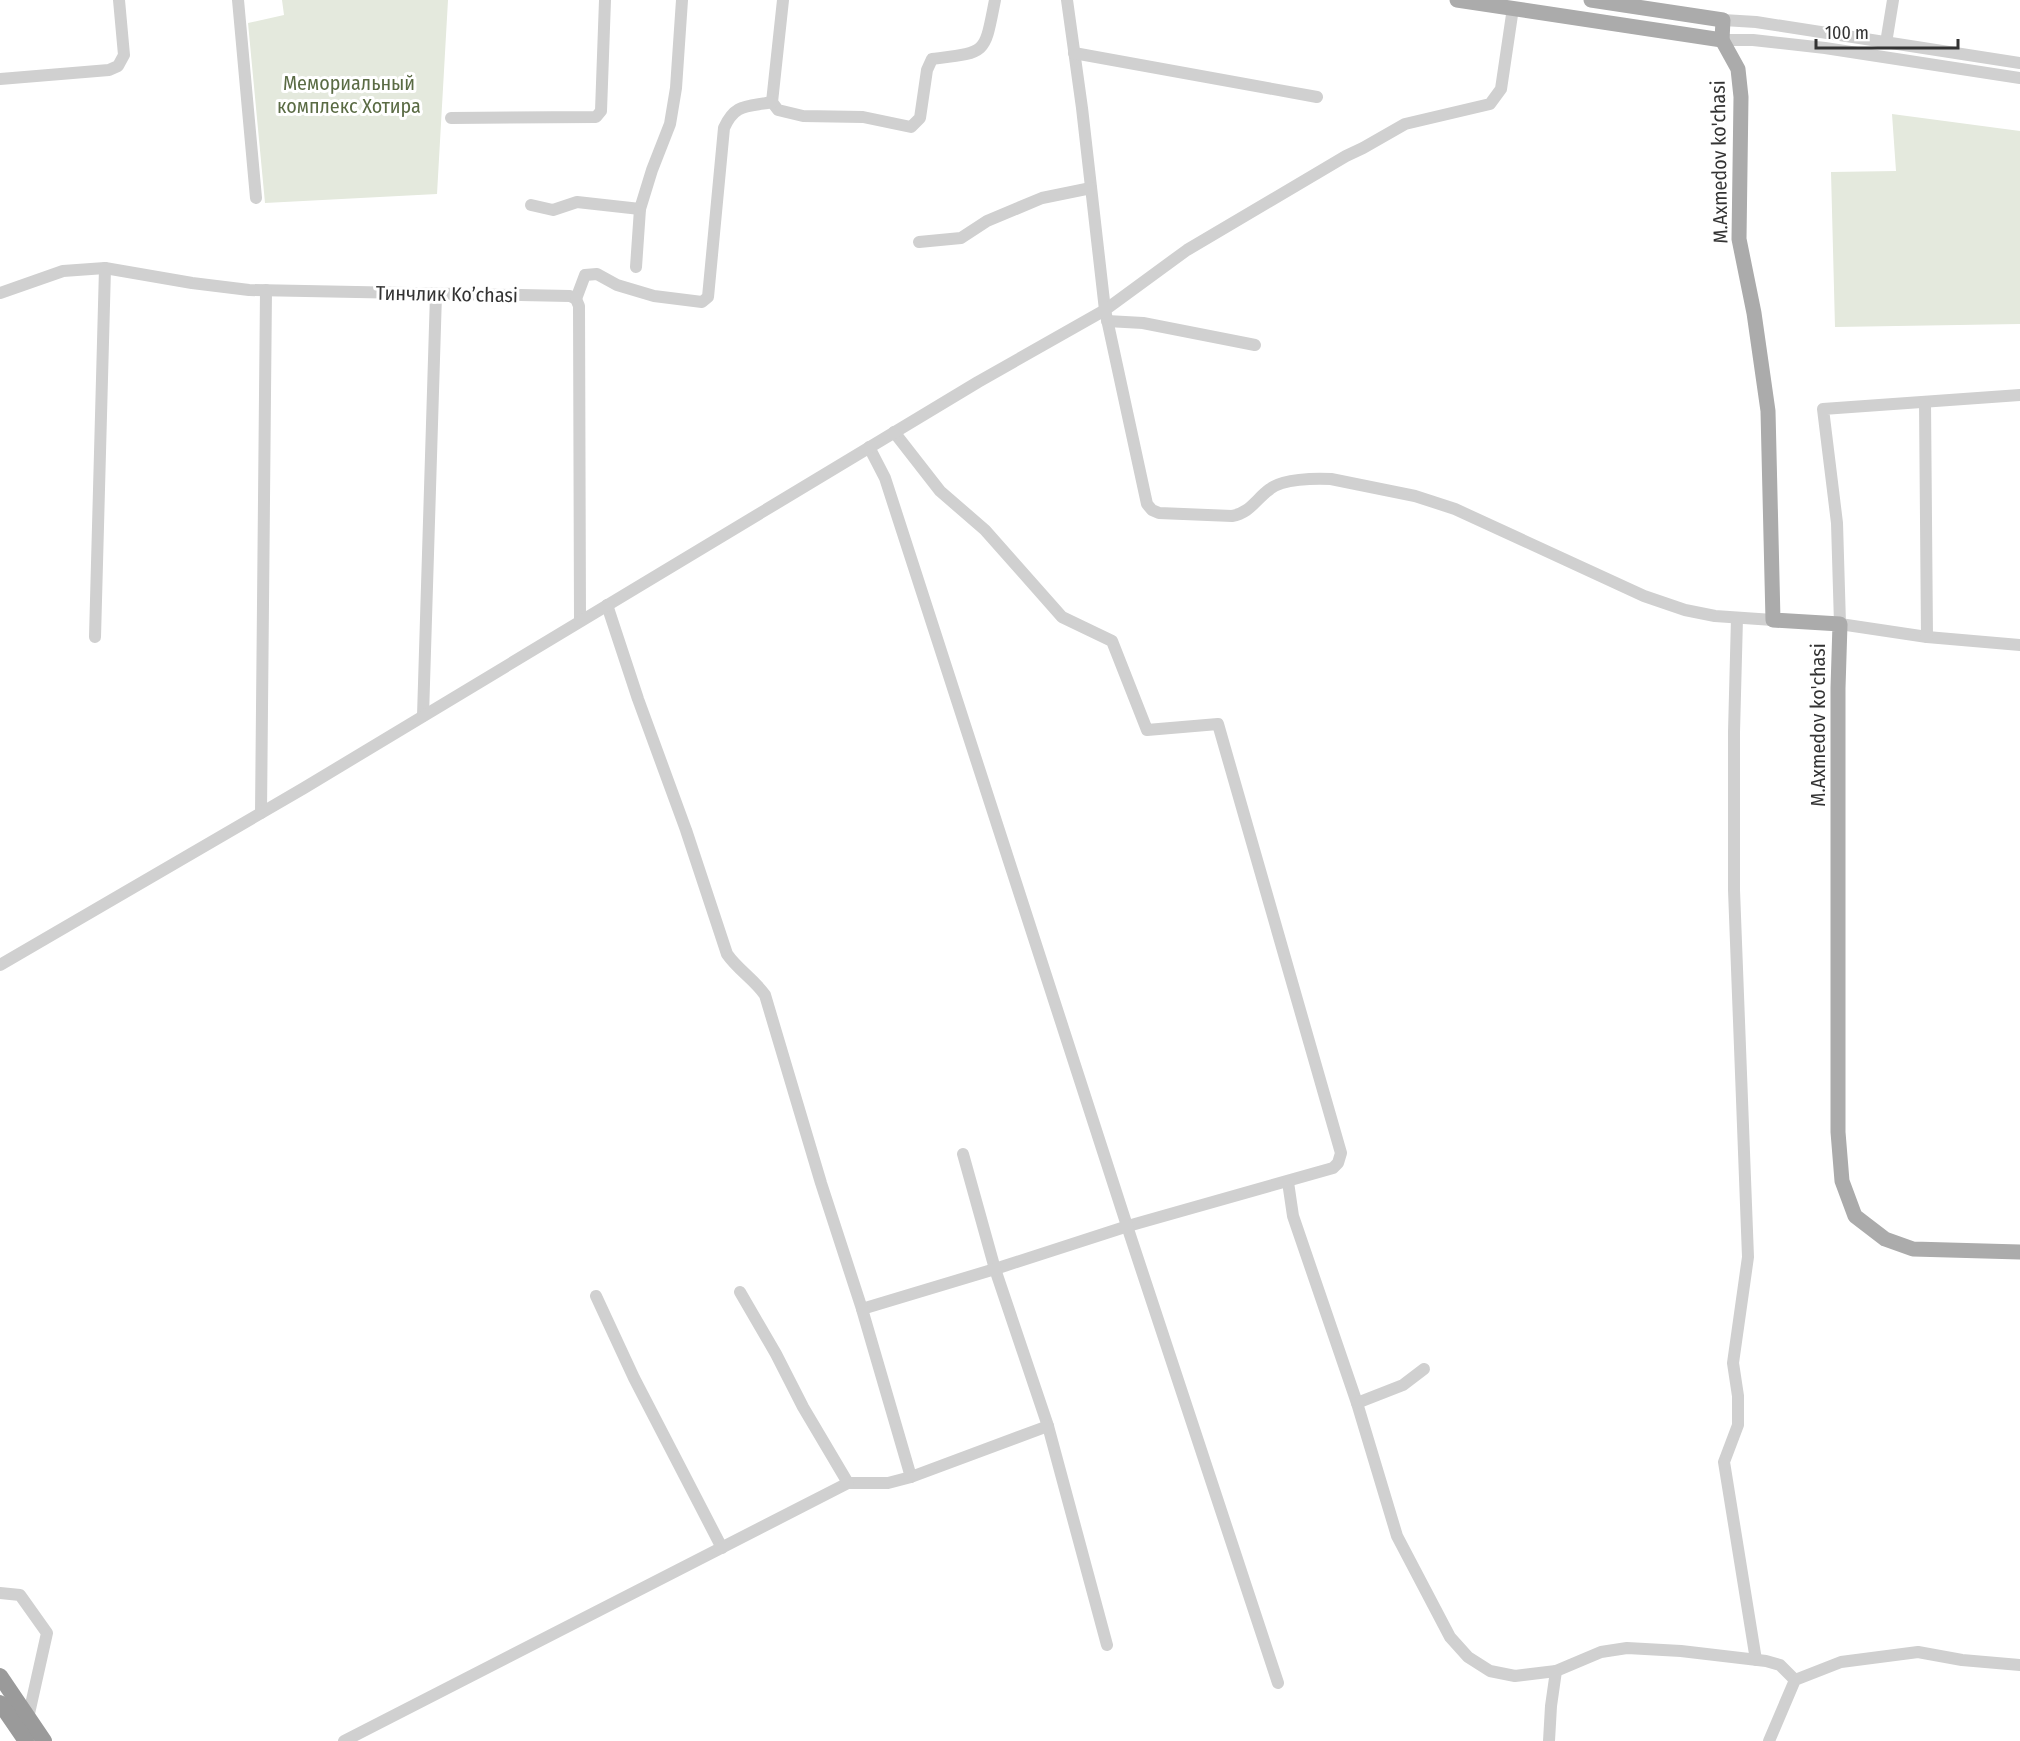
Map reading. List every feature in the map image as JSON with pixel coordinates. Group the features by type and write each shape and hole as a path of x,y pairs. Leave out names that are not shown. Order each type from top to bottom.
{"highway":[{"path":"0,1676 44,1741"},
{"path":"0,1703 26,1741"}],"main road":[{"path":"1457,0 1722,40 1723,20 1591,0"},
{"name":"M.Axmedov ko'chasi","path":"1722,40 1738,69 1741,97 1739,239 1754,313 1768,411 1773,620 1836,624 1838,1132 1842,1182 1855,1216 1885,1239 1913,1249 2020,1252"}],"street":[{"path":"0,79 109,70 118,66 124,55 118,0"},
{"path":"238,0 255,198"},
{"path":"451,118 597,117 601,111 605,0"},
{"path":"636,267 640,209 670,124 676,88 682,0"},
{"path":"783,0 772,102 778,110 802,116 863,117 910,127 920,118 927,70 932,59 966,55 982,48 987,39 995,0"},
{"path":"1067,0 1106,316 1147,504 1152,510 1159,513 1232,516 1243,514 1267,491 1279,484 1330,478 1415,496 1455,509 1644,596 1685,610 1715,616 1773,620"},
{"path":"1886,43 1893,0"},
{"path":"0,965 261,813 978,382 1106,316 1187,250 1346,156 1405,124 1490,104 1501,89 1513,9"},
{"path":"1723,20 1756,22 2020,63"},
{"path":"1722,40 1753,40 1825,48 2020,78"},
{"path":"1074,53 1317,97"},
{"path":"580,621 579,306 576,299 585,275 591,274 597,274 617,285 654,296 702,302 708,297 724,128 729,116 736,109 772,102"},
{"path":"919,242 961,238 987,221 1042,198 1091,188"},
{"path":"531,205 553,210 577,202 640,209"},
{"path":"95,637 105,268"},
{"name":"Тинчлик Ko’chasi","path":"0,293 63,271 105,268 192,283 266,290 570,296 576,299"},
{"path":"261,813 266,290"},
{"path":"423,716 436,294"},
{"path":"1106,316 1255,345"},
{"path":"2020,395 1823,409 1838,523 1836,624 1927,637 2020,645"},
{"path":"1925,402 1927,637"},
{"path":"862,1309 1128,1226 1333,1168 1338,1163 1341,1153 1218,724 1147,730 1112,641 1062,617 984,530 940,491 894,432"},
{"path":"869,447 885,478 1278,1683"},
{"path":"607,605 727,954 736,967 757,984 765,995 821,1183 862,1309 910,1478"},
{"path":"1737,618 1734,890 1748,1257 1733,1363 1738,1396 1738,1425 1724,1462 1756,1660"},
{"path":"963,1154 995,1269 1048,1426 1107,1645"},
{"path":"1288,1182 1293,1216 1357,1403 1397,1536 1450,1638 1468,1657 1490,1671 1515,1676 1556,1671 1601,1652 1627,1648 1682,1651 1780,1665 1795,1680"},
{"path":"740,1292 848,1483"},
{"path":"596,1296 634,1378 722,1548"},
{"path":"1357,1403 1403,1385 1424,1369"},
{"path":"344,1741 848,1483 888,1483 910,1478 1048,1426"},
{"path":"0,1593 20,1595 47,1633 28,1718"},
{"path":"1769,1741 1795,1680 1840,1662 1918,1652 1962,1660 2020,1665"},
{"path":"1549,1741 1556,1671"}],"green space":[{"name":"Мемориальный комплекс Хотира","path":"282,0 448,0 437,194 265,203 248,23 284,15"},
{"path":"1892,114 2020,131 2020,324 1835,327 1831,172 1896,171"}]}
